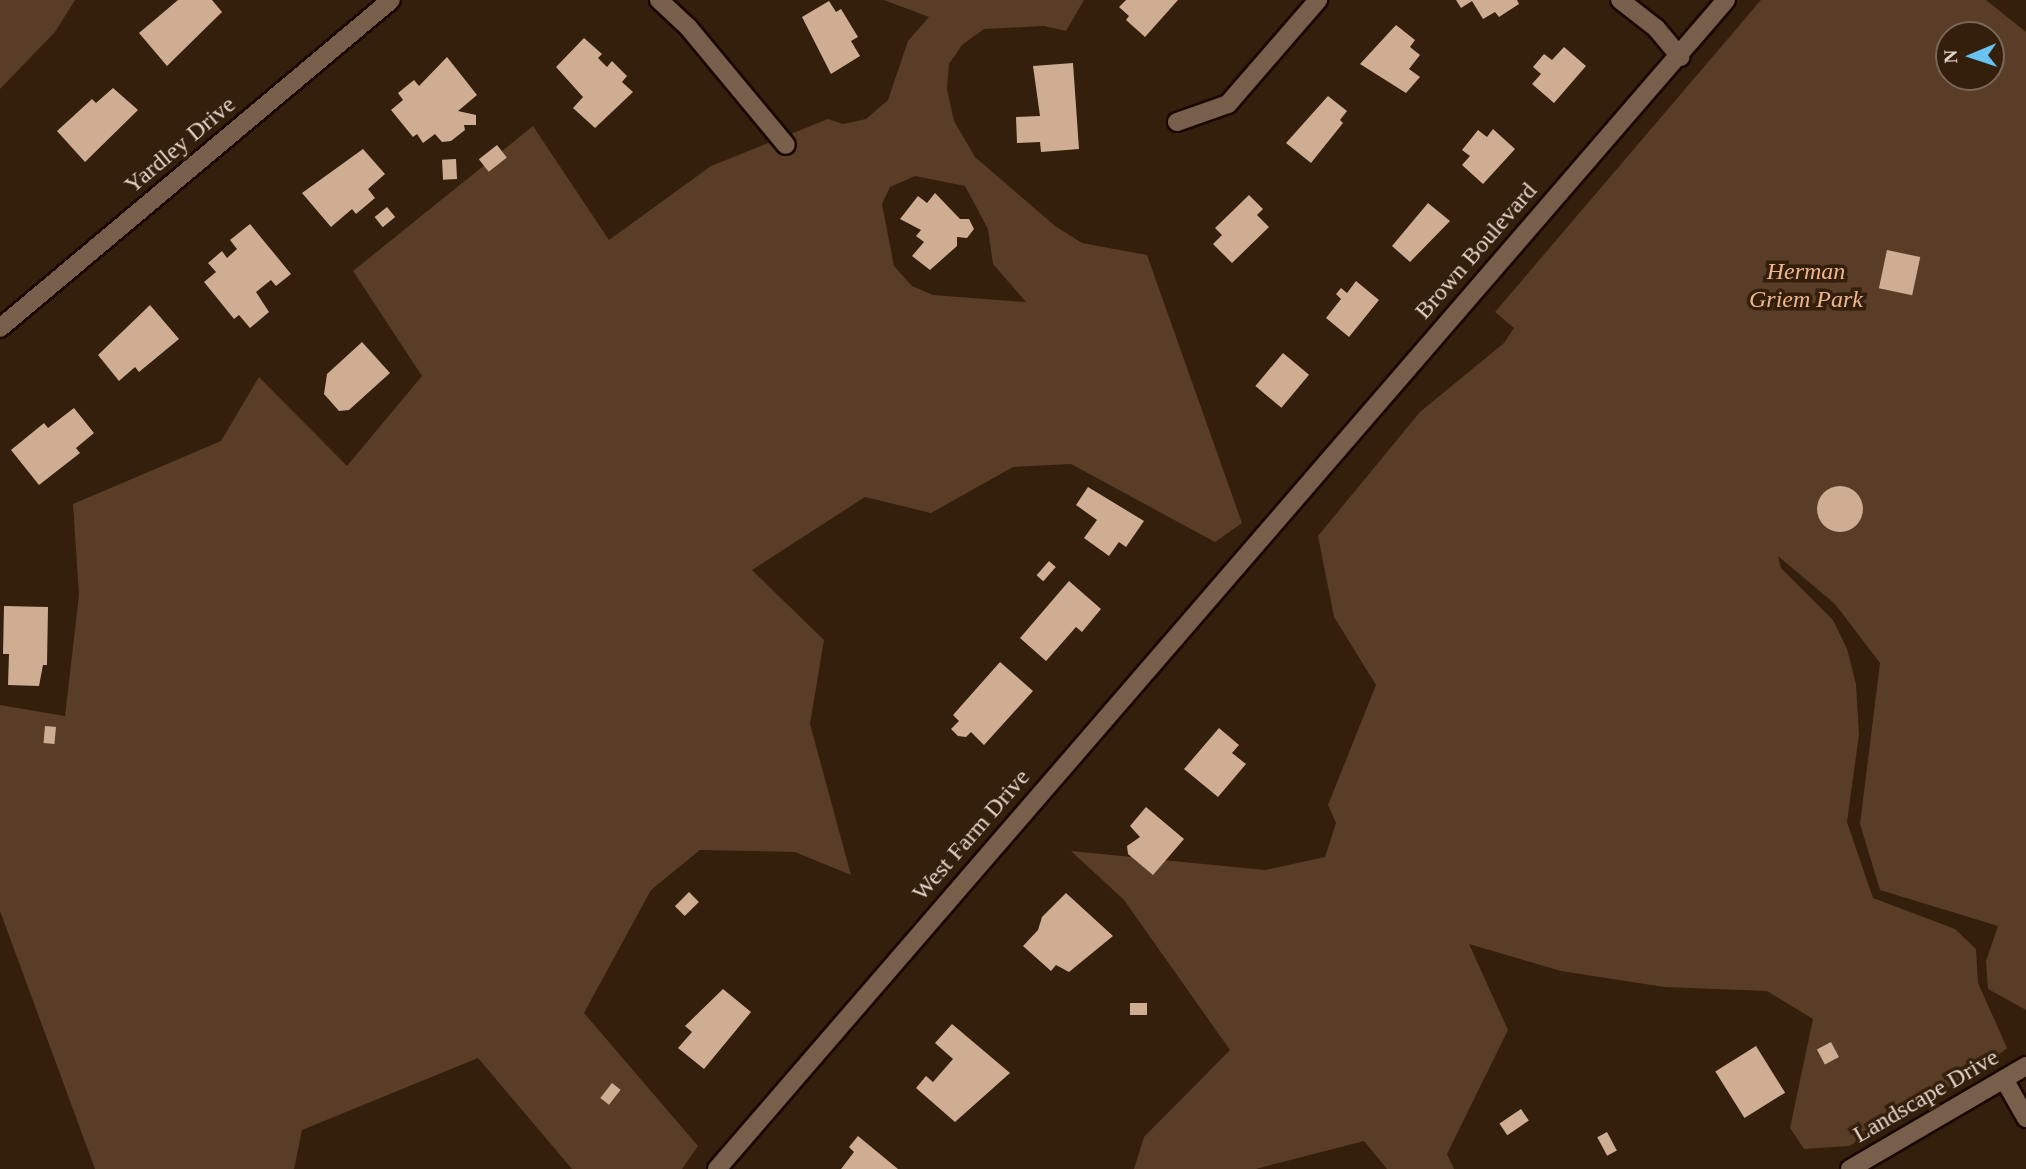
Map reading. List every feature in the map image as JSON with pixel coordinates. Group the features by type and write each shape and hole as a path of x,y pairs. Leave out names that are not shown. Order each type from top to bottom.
{"street":[{"name":"Yardley Drive","path":"0,328 391,0"},
{"path":"659,0 688,27 786,145"},
{"path":"1177,122 1228,104 1318,0"},
{"path":"1620,0 1656,28 1679,57"},
{"name":"Brown Boulevard","path":"1262,533 1726,0"},
{"name":"West Farm Drive","path":"717,1169 1262,533"},
{"name":"Landscape Drive","path":"1850,1169 2026,1066"},
{"path":"2004,1079 2026,1118"}],"green space":[{"path":"0,0 75,0 55,32 0,89"},
{"path":"884,0 1084,0 1066,31 1044,26 984,29 962,45 949,64 947,89 954,121 975,157 1055,226 1082,243 1147,255 1242,523 1215,542 1071,464 1013,467 931,513 865,497 752,570 824,640 810,724 851,875 795,852 700,850 651,890 584,1013 698,1146 682,1169 572,1169 478,1058 302,1130 294,1169 95,1169 0,911 0,705 65,716 79,595 73,504 221,441 259,377 347,466 422,376 353,271 533,126 609,240 711,166 828,119 843,124 866,119 888,100 908,41 929,17","holes":["915,176 965,186 988,229 993,264 1026,302 933,295 912,286 894,266 882,204 890,187"]},
{"name":"Herman Griem Park","path":"1761,0 1986,0 2026,32 2026,1010 1988,989 1986,961 1998,926 1880,890 1860,824 1880,663 1835,604 1778,556 1781,568 1833,620 1847,649 1856,684 1859,735 1847,822 1873,898 1955,929 1976,949 1978,983 2007,1048 1976,1073 1849,1146 1804,1149 1790,1128 1813,1019 1767,991 1664,987 1561,971 1469,944 1508,1030 1447,1154 1454,1169 1387,1169 1364,1141 1256,1169 1134,1169 1144,1137 1230,1050 1124,900 1071,851 1265,870 1325,857 1336,823 1328,805 1376,685 1334,617 1318,536 1420,412 1504,343 1514,328 1495,312"}],"building":[{"path":"178,0 212,0 222,12 167,66 139,33"},
{"path":"1126,0 1178,0 1145,37 1126,20 1129,16 1119,7"},
{"path":"1456,0 1517,0 1519,4 1499,17 1495,12 1483,19 1472,1 1461,8"},
{"path":"829,1 836,12 841,9 858,37 851,41 860,56 831,74 802,17"},
{"path":"1396,25 1415,40 1410,47 1420,55 1409,69 1420,77 1406,93 1360,64"},
{"path":"584,38 602,54 598,58 607,67 612,61 627,76 622,82 633,92 595,128 573,108 583,97 556,67"},
{"path":"1564,47 1586,66 1554,103 1532,84 1541,74 1533,67 1544,54 1552,60"},
{"path":"447,57 477,95 458,111 476,115 476,125 464,125 465,130 451,141 442,142 435,134 423,143 417,134 413,137 391,110 403,100 398,93 414,80 419,86"},
{"path":"1073,63 1079,149 1041,152 1040,142 1017,143 1016,117 1040,116 1033,66"},
{"path":"113,88 138,110 85,162 57,131 92,99 96,103"},
{"path":"1328,96 1347,111 1340,120 1343,123 1311,163 1286,143"},
{"path":"1493,129 1515,149 1483,184 1462,165 1470,156 1462,150 1478,130 1487,137"},
{"path":"497,145 507,158 489,172 479,159"},
{"path":"363,149 385,174 368,189 375,198 356,214 352,209 331,227 302,193"},
{"path":"456,159 457,179 443,180 442,160"},
{"path":"935,193 960,219 969,219 974,229 967,238 957,237 957,246 930,270 912,256 924,242 916,236 921,230 900,219 918,196 927,203"},
{"path":"1249,195 1263,209 1257,215 1269,227 1232,263 1213,244 1222,235 1215,228"},
{"path":"1428,203 1450,221 1410,262 1392,246"},
{"path":"387,207 395,217 383,227 375,217"},
{"path":"250,224 291,274 276,286 271,280 256,292 269,312 250,328 239,315 234,319 204,282 216,272 208,263 222,251 227,258 237,249 230,240"},
{"path":"1887,250 1920,257 1912,295 1879,288"},
{"path":"1356,281 1379,300 1349,337 1326,318 1341,299 1336,294 1341,288 1347,293"},
{"path":"150,305 179,339 139,372 135,367 119,381 98,355"},
{"path":"362,342 390,373 349,410 339,411 324,394 327,374"},
{"path":"1283,353 1309,375 1281,408 1255,386"},
{"path":"74,408 94,433 76,448 80,453 39,485 11,450 44,423 48,428"},
{"path":"1840,486 1856,493 1863,509 1856,525 1840,532 1824,525 1817,509 1824,493"},
{"path":"1088,487 1144,521 1126,547 1119,542 1109,556 1084,538 1097,520 1076,505"},
{"path":"1049,561 1056,567 1043,581 1037,575"},
{"path":"1069,581 1101,609 1082,632 1076,627 1046,661 1020,638"},
{"path":"4,606 48,607 47,665 43,665 39,686 8,685 9,654 3,654"},
{"path":"1000,662 1033,691 984,745 971,732 966,737 958,736 951,729 959,721 953,715"},
{"path":"45,726 56,727 54,744 44,743"},
{"path":"1219,728 1239,745 1232,753 1246,764 1218,797 1184,769"},
{"path":"1146,807 1184,839 1153,875 1128,854 1127,846 1140,837 1130,826"},
{"path":"689,892 699,902 685,916 675,906"},
{"path":"1066,893 1113,936 1069,972 1056,965 1051,971 1023,946 1038,930 1042,917"},
{"path":"723,989 751,1012 704,1069 678,1048 692,1032 685,1026"},
{"path":"1130,1003 1147,1003 1147,1015 1130,1015"},
{"path":"952,1024 1010,1073 955,1122 916,1088 926,1076 933,1082 953,1059 935,1043"},
{"path":"1831,1042 1839,1057 1825,1065 1817,1050"},
{"path":"1756,1046 1785,1093 1744,1118 1715,1071"},
{"path":"612,1083 621,1090 609,1105 600,1098"},
{"path":"1521,1109 1529,1121 1507,1135 1499,1124"},
{"path":"1607,1132 1617,1151 1607,1156 1597,1137"},
{"path":"858,1136 898,1169 841,1169 854,1152 849,1147"}]}
